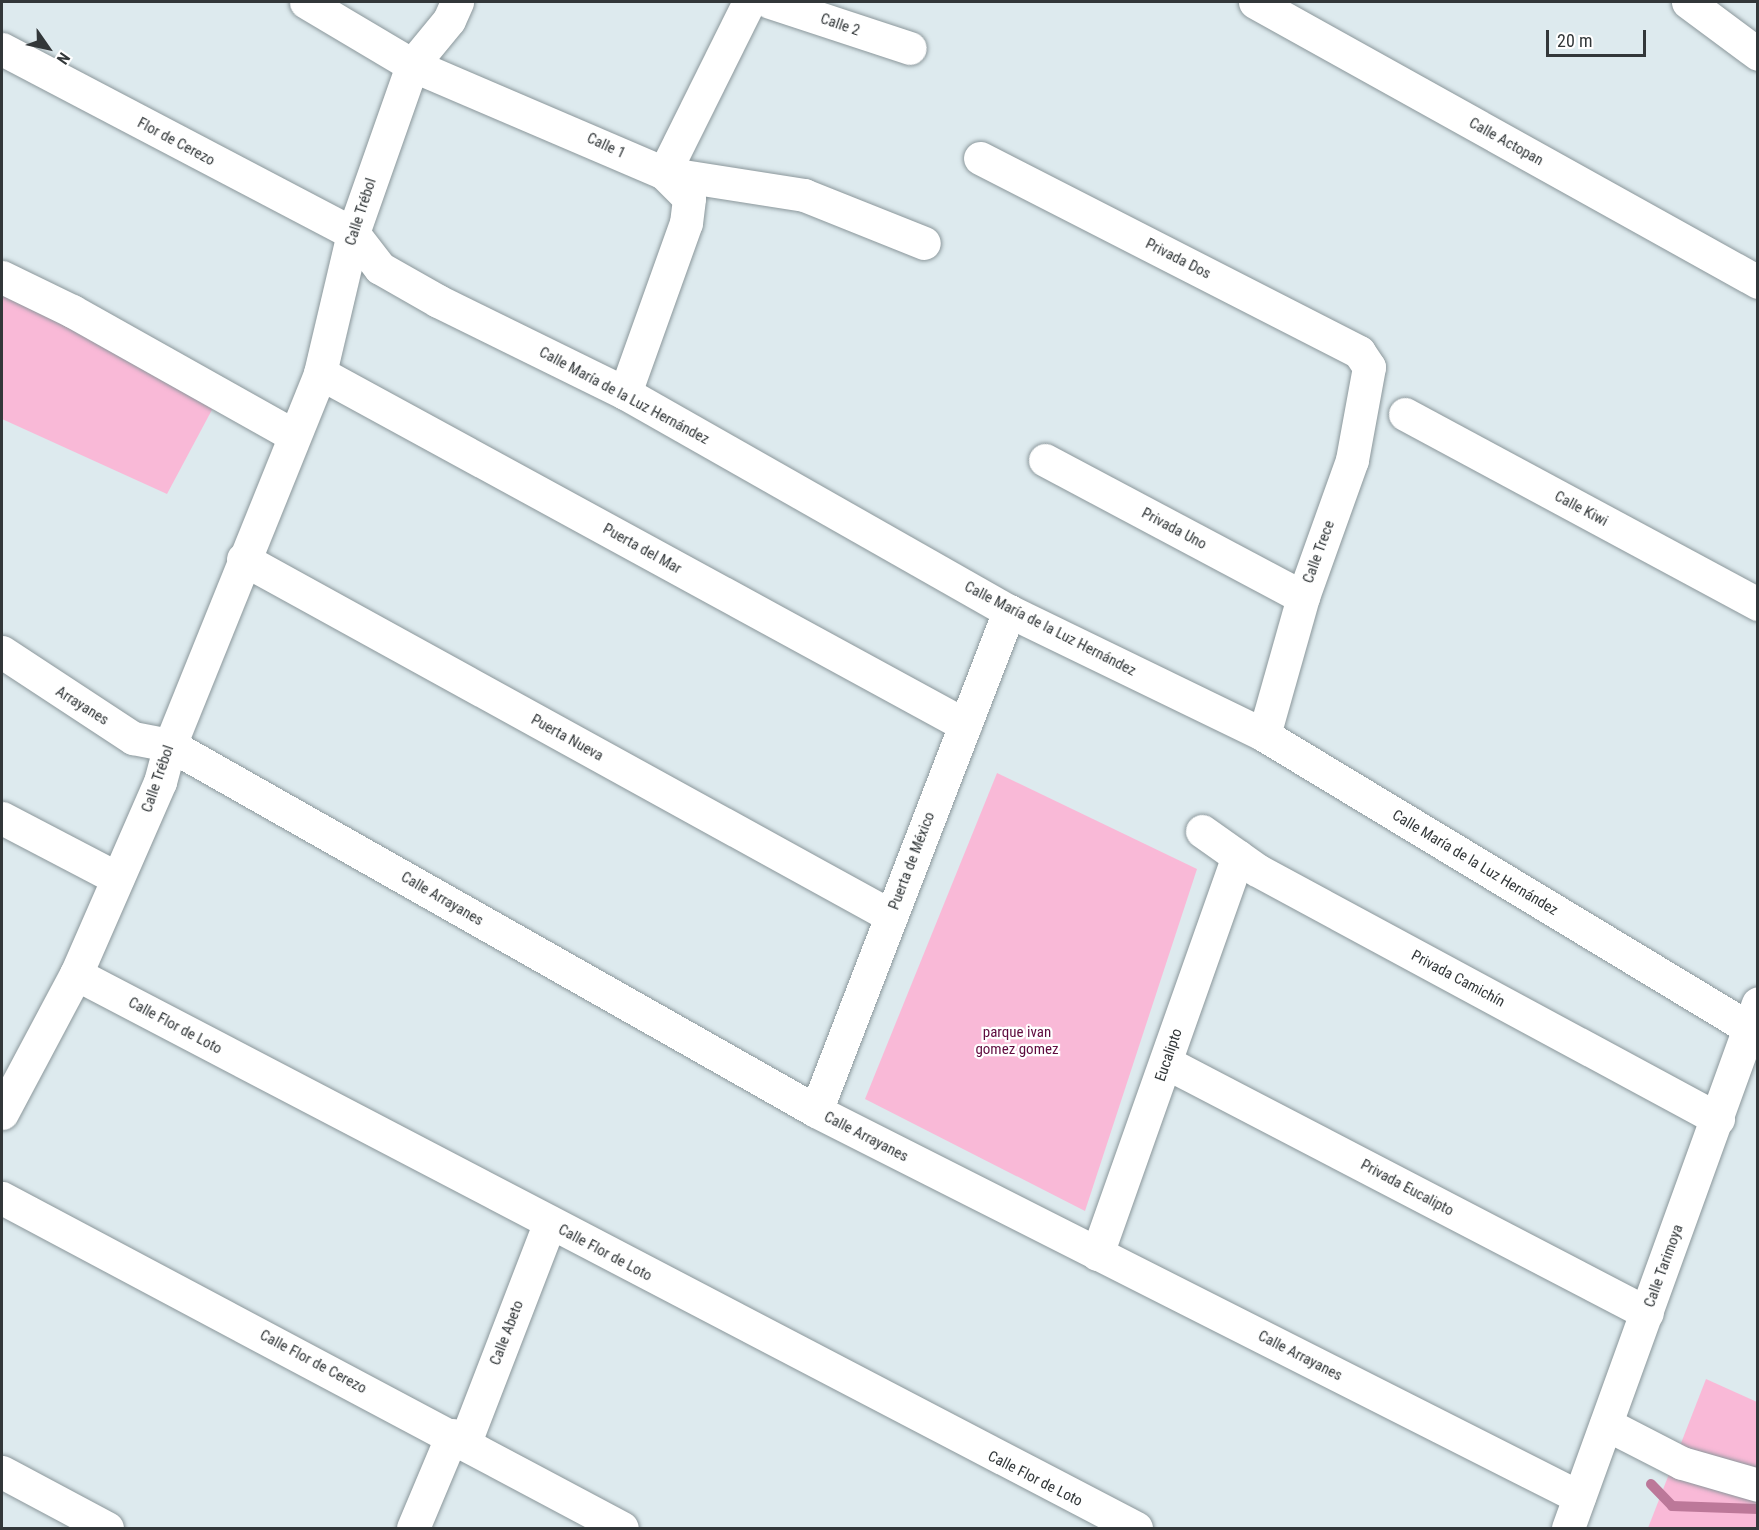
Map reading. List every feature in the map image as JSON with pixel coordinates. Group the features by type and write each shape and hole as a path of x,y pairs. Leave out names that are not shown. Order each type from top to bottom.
{"street":[{"name":"Calle 1","path":"306,2 412,65 664,173 804,195 924,243"},
{"name":"Calle Trébol","path":"4,1101 43,1041 76,974 160,782 170,745 293,435 320,373 353,233 412,65 448,20 457,2"},
{"path":"625,393 686,223 689,198 664,173 749,2"},
{"name":"Calle 2","path":"770,2 910,48"},
{"name":"Calle Actopan","path":"1256,2 1758,282"},
{"path":"1688,2 1758,54"},
{"name":"Flor de Cerezo","path":"2,49 353,233"},
{"name":"Privada Dos","path":"980,158 1359,352 1369,367"},
{"name":"Calle María de la Luz Hernández","path":"353,233 380,268 625,393 1009,611 1264,735 1753,1015"},
{"path":"2,277 72,311 293,435"},
{"name":"Calle Trece","path":"1264,735 1303,597 1352,460 1369,367"},
{"name":"Puerta del Mar","path":"320,373 965,725"},
{"name":"Calle Kiwi","path":"1405,414 1758,604"},
{"name":"Privada Uno","path":"1045,460 1303,597"},
{"name":"Puerta Nueva","path":"243,559 891,916"},
{"name":"Puerta de México","path":"816,1112 1009,611"},
{"name":"Arrayanes","path":"2,652 133,738 170,745"},
{"name":"Calle Arrayanes","path":"170,745 816,1112 1579,1497"},
{"path":"2,819 117,878"},
{"name":"Privada Camichín","path":"1202,831 1238,856 1718,1119"},
{"name":"Eucalipto","path":"1097,1254 1167,1063 1238,856"},
{"name":"Calle Flor de Loto","path":"76,974 549,1224 1136,1528"},
{"name":"Calle Tarimoya","path":"1568,1528 1718,1119 1745,1085 1753,1015"},
{"name":"Privada Eucalipto","path":"1167,1063 1647,1313"},
{"name":"Calle Flor de Cerezo","path":"2,1198 459,1438 622,1528"},
{"name":"Calle Abeto","path":"413,1528 459,1438 549,1224"},
{"path":"1606,1424 1682,1463 1758,1485"},
{"path":"4,1481 107,1528"}],"green space":[{"path":"2,283 222,391 167,494 2,419"},
{"name":"parque ivan gomez gomez","path":"997,773 1197,869 1085,1211 865,1099"},
{"path":"1706,1379 1757,1402 1757,1528 1648,1528"}],"waterway":[{"path":"1651,1484 1672,1506 1758,1509"}]}
